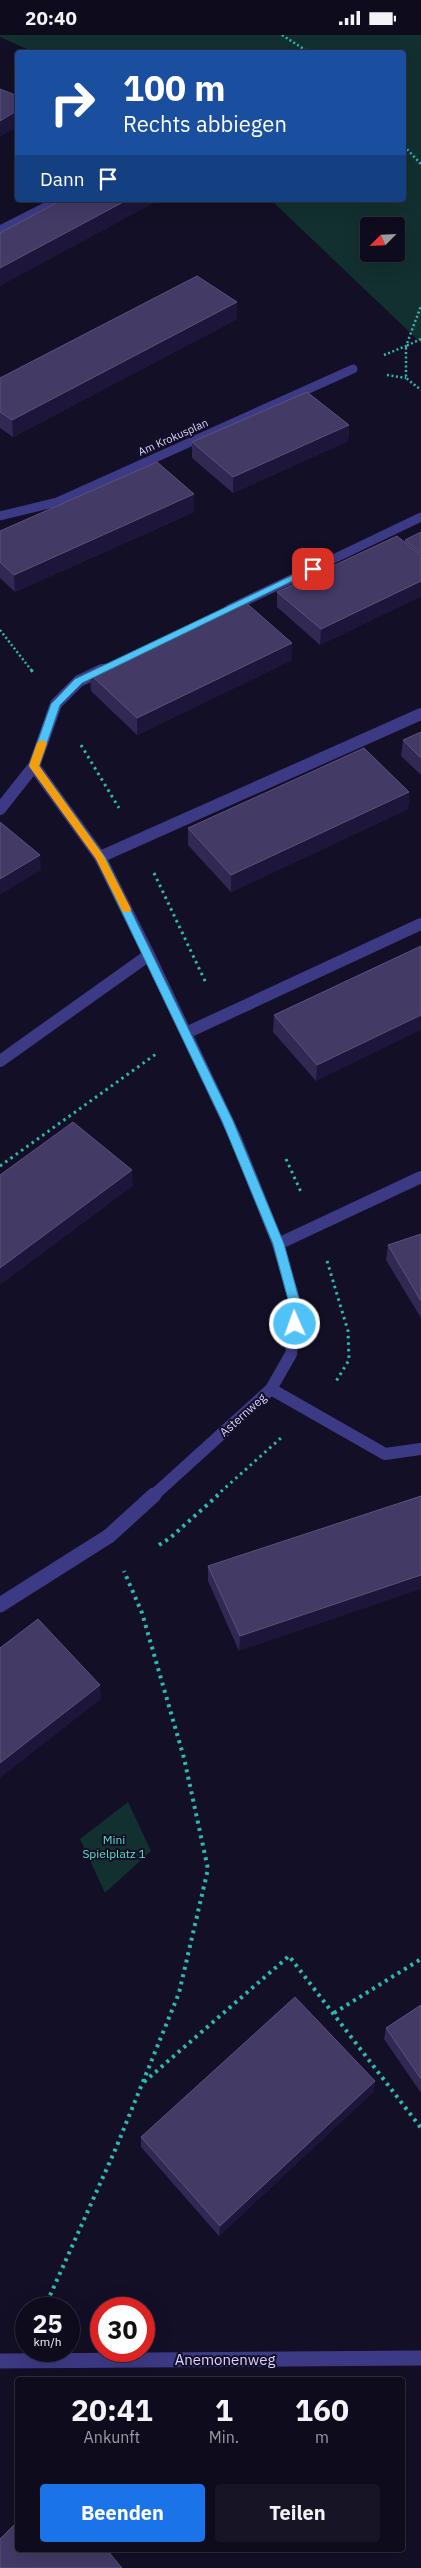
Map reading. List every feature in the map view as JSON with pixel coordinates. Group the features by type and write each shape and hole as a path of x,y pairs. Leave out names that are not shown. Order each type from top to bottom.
{"street":[{"path":"0,230 55,202"},
{"name":"Am Krokusplan","path":"0,516 57,502 353,369"},
{"path":"223,612 421,517"},
{"path":"0,809 34,766 56,704 79,681 115,664"},
{"path":"100,857 421,714"},
{"name":"Asternweg","path":"0,1605 109,1536 271,1389 291,1354 297,1310 278,1244 236,1139 149,955 100,857 34,766"},
{"path":"186,1033 421,924"},
{"path":"0,1061 149,955"},
{"path":"278,1244 421,1177"},
{"path":"271,1389 385,1454 421,1449"},
{"name":"Anemonenweg","path":"0,2361 421,2358"}],"path":[{"path":"282,35 305,50"},
{"path":"406,148 421,163"},
{"path":"421,306 406,346 406,378 421,390"},
{"path":"406,346 421,339"},
{"path":"0,630 56,704 138,840 222,1016"},
{"path":"0,1166 186,1033"},
{"path":"154,1548 170,1538 310,1411 331,1390 349,1361 348,1331 317,1227 285,1156"},
{"path":"49,2297 143,2083 179,1993 208,1869 184,1758 142,1613 123,1569 114,1575"},
{"path":"143,2083 289,1956 421,2129"},
{"path":"334,2013 421,1959"}],"green space":[{"path":"0,35 421,35 421,343 273,202 406,202 406,50 29,50 0,37"},
{"name":"Mini Spielplatz 1","path":"128,1802 151,1851 105,1893 80,1839"}],"building":[{"path":"0,89 15,95 15,112 0,121"},
{"path":"58,202 123,202 0,268 0,233"},
{"path":"197,276 237,302 12,420 0,412 0,378"},
{"path":"307,392 349,425 233,477 192,442"},
{"path":"157,462 194,494 14,575 0,562 0,531"},
{"path":"421,532 421,553 405,540"},
{"path":"397,536 421,555 421,581 321,629 277,592"},
{"path":"244,601 292,643 137,718 90,674"},
{"path":"421,732 421,758 403,740"},
{"path":"364,748 409,792 231,875 188,828"},
{"path":"0,822 40,855 0,879"},
{"path":"421,946 421,1015 317,1065 274,1015"},
{"path":"73,1122 132,1170 0,1268 0,1175"},
{"path":"421,1234 421,1301 388,1245"},
{"path":"421,1496 421,1575 240,1636 208,1566"},
{"path":"38,1619 100,1685 0,1763 0,1648"},
{"path":"295,1997 375,2081 220,2226 141,2137"},
{"path":"421,2005 421,2079 386,2028"},
{"path":"15,2524 15,2552 109,2552 122,2568 0,2568 0,2539"}],"slow traffic":[{"path":"42,743 34,766 100,857 126,909"}],"route":[{"path":"295,1324 297,1310 278,1244 236,1139 149,955 100,857 34,766 56,704 79,681 313,569"}]}
